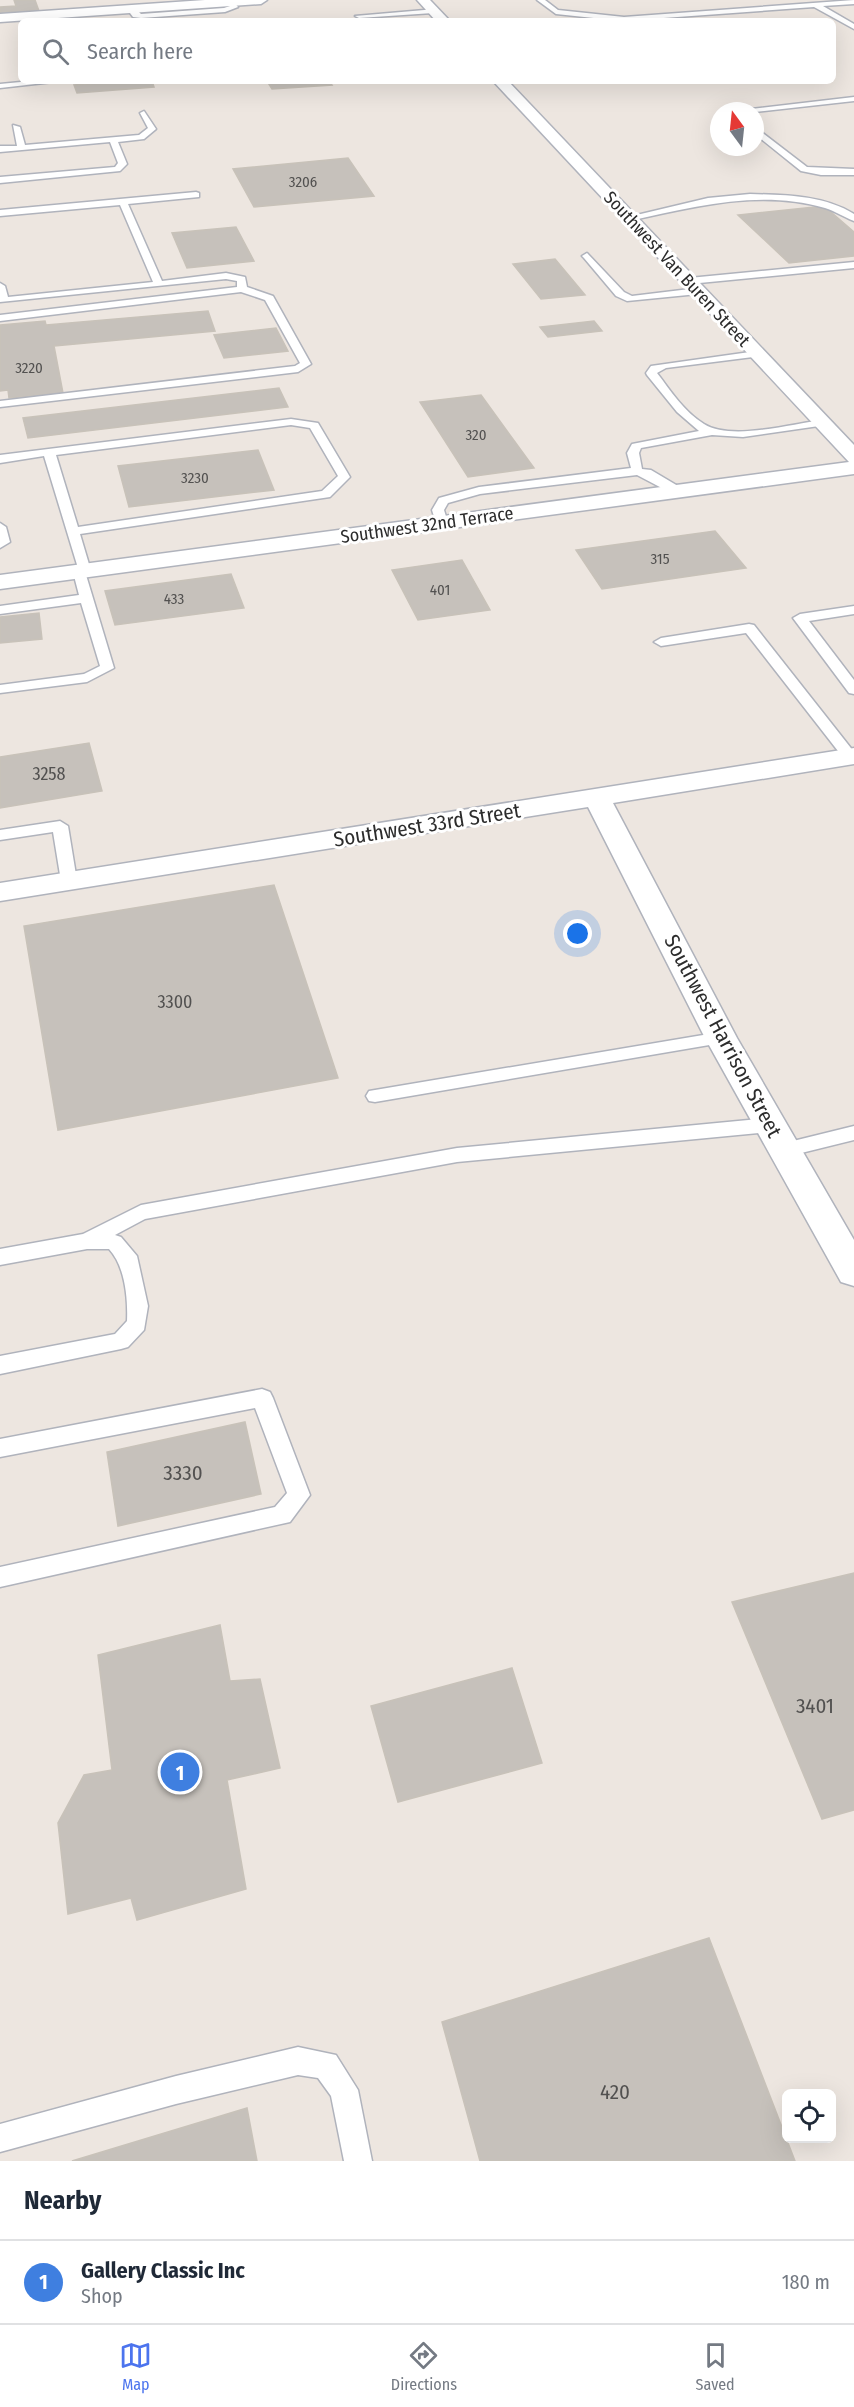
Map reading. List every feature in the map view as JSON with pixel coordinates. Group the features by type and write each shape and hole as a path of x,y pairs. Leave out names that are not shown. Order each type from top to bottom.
{"street":[{"path":"0,18 131,9 179,3 261,0"},
{"path":"423,0 438,16"},
{"name":"Southwest Van Buren Street","path":"503,84 854,457"},
{"name":"Southwest 32nd Terrace","path":"0,582 854,468"},
{"name":"Southwest 33rd Street","path":"0,892 852,757"},
{"name":"Southwest Harrison Street","path":"597,798 721,1038 854,1272"}],"lane":[{"path":"541,0 556,12 614,18"},
{"path":"808,0 854,27"},
{"path":"131,9 136,15 141,16 225,10 234,7 232,2"},
{"path":"638,18 854,2"},
{"path":"358,16 438,16"},
{"path":"0,86 23,84"},
{"path":"764,108 854,99"},
{"path":"0,149 150,134 152,129 144,113"},
{"path":"16,127 22,148"},
{"path":"764,137 804,169 821,172 854,172"},
{"path":"0,180 117,169 123,164 113,139"},
{"path":"0,213 196,195"},
{"path":"629,218 722,199 807,200 830,204 854,218"},
{"path":"123,202 159,284"},
{"path":"587,256 620,294 631,299 693,286 854,265"},
{"path":"0,285 2,300 226,276 242,279 242,289"},
{"path":"0,318 242,289 269,298 306,364 298,369 0,404"},
{"path":"712,432 695,423 651,373 655,368 665,365 757,354"},
{"path":"0,459 291,422 314,425 344,477 326,494 73,531"},
{"path":"637,471 633,453 636,446 647,442 712,432 738,433 822,423"},
{"path":"0,689 87,678 107,668 87,598 73,531 49,452"},
{"path":"442,523 438,510 443,501 479,491 637,471 647,473 679,492"},
{"path":"0,527 4,542 0,544"},
{"path":"0,610 87,598"},
{"path":"854,610 800,618 854,690"},
{"path":"660,642 749,628 852,757"},
{"path":"0,835 60,826 69,881"},
{"path":"375,1096 721,1038"},
{"path":"87,1241 141,1212 457,1155 854,1132"},
{"path":"0,1257 87,1241 114,1242 127,1256 138,1306 136,1324 121,1341 0,1365"},
{"path":"0,1448 262,1398 299,1495 282,1515 0,1577"},
{"path":"0,2138 176,2090 298,2061 326,2065 344,2090 358,2161"}],"building":[{"path":"14,0 35,0 39,11 0,13 0,7 16,6"},
{"path":"153,84 154,87 77,93 74,85"},
{"path":"269,84 332,85 272,89"},
{"path":"348,158 374,196 254,207 233,169"},
{"path":"824,206 854,232 854,256 789,263 738,215"},
{"path":"236,227 254,261 187,268 172,233"},
{"path":"555,259 585,295 541,299 513,264"},
{"path":"208,311 215,331 54,346 63,393 9,398 8,390 0,391 0,325 45,321 46,325"},
{"path":"594,321 602,331 548,337 540,327"},
{"path":"276,328 288,351 224,358 214,335"},
{"path":"279,388 288,407 28,438 23,418"},
{"path":"481,395 534,468 468,477 420,402"},
{"path":"258,450 274,490 129,507 118,466"},
{"path":"715,531 746,568 602,589 576,550"},
{"path":"462,560 490,610 418,620 392,570"},
{"path":"231,574 244,608 115,625 105,591"},
{"path":"39,613 42,639 0,643 0,617"},
{"path":"89,743 102,791 0,808 0,757"},
{"path":"274,885 338,1078 58,1130 24,926"},
{"path":"245,1422 261,1494 118,1526 107,1452"},
{"path":"854,1573 854,1810 822,1819 732,1602"},
{"path":"220,1625 230,1681 260,1679 280,1768 227,1780 246,1889 137,1920 131,1898 68,1914 58,1823 84,1775 112,1770 98,1655"},
{"path":"512,1668 542,1763 398,1802 371,1706"},
{"path":"709,1938 782,2127 782,2143 788,2143 795,2161 480,2161 442,2022"},
{"path":"247,2108 257,2161 72,2161"}],"place":[{"name":"Gallery Classic Inc","path":"180,1772"}]}
